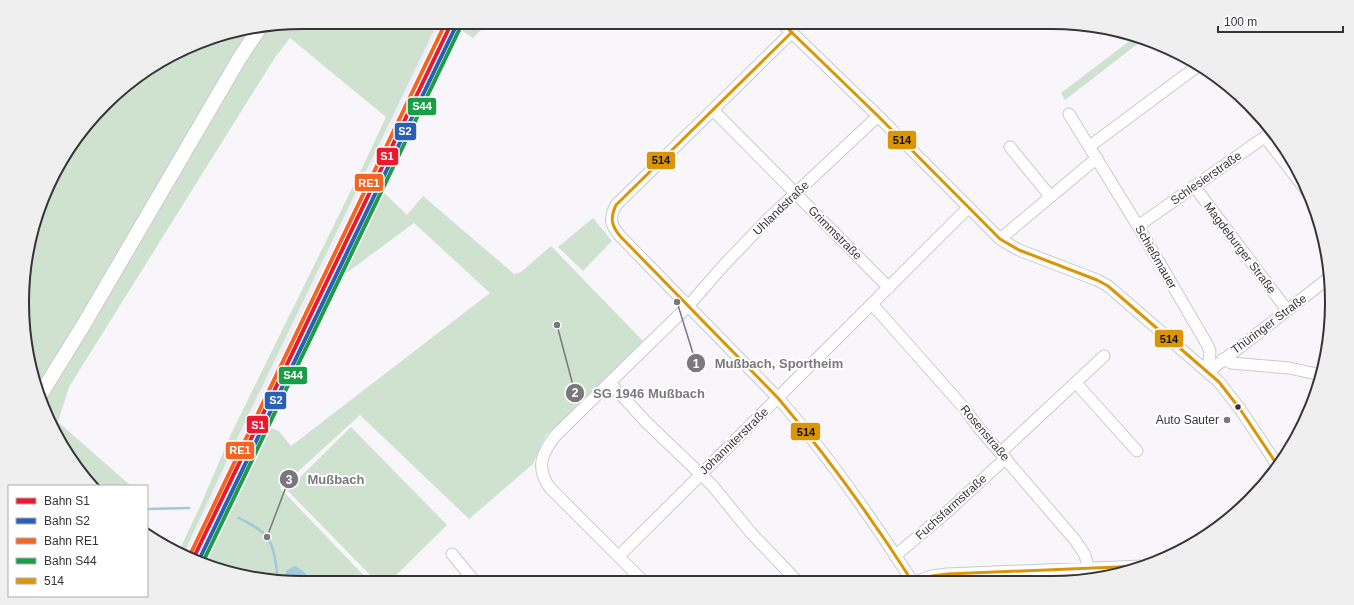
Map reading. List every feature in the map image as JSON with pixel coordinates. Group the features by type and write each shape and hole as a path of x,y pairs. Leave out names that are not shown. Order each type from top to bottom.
{"main road":[{"path":"44,389 92,310 239,59 256,33"}],"street":[{"path":"789,29 878,116 1000,239 1019,250 1102,282 1208,372 1226,390 1274,460"},
{"path":"792,32 616,205 611,218 615,229 620,236 689,305 778,398 833,465 909,576"},
{"path":"1090,146 1193,69"},
{"name":"Grimmstraße","path":"713,110 889,288"},
{"name":"Schießmauer","path":"1069,114 1138,226 1208,346 1210,352 1208,372"},
{"name":"Uhlandstraße","path":"638,576 550,488 544,480 542,459 548,444 689,305 748,239 878,116"},
{"name":"Schlesierstraße","path":"1138,226 1267,135"},
{"path":"1010,147 1050,196"},
{"path":"1000,239 1097,158"},
{"name":"Magdeburger Straße","path":"1194,186 1287,310"},
{"name":"Johanniterstraße","path":"619,556 969,207"},
{"name":"Thüringer Straße","path":"1208,372 1324,282"},
{"name":"Rosenstraße","path":"872,304 964,408 978,427 1075,540 1085,555 1088,567"},
{"name":"Fuchsfarmstraße","path":"896,556 948,511 1104,356"},
{"path":"1223,359 1231,363 1288,368 1316,374"},
{"path":"610,382 647,423 712,485 765,549 791,576"},
{"path":"1076,383 1137,451"},
{"path":"452,554 470,576"},
{"path":"932,576 947,574 1124,566"}],"shaded area":[{"path":"435,29 454,29 381,190 265,426 245,472 201,556 186,550 244,424"}],"green space":[{"path":"302,29 435,29 244,424 186,550 181,547 231,434 386,117 290,38 274,59 69,387 58,422 130,485 99,485 75,454 66,439 57,423 46,397 236,75 264,32"},
{"path":"460,29 482,29 473,38"},
{"path":"247,34 91,299 41,381 31,338 29,302 31,267 38,232 57,182 75,151 86,136 109,109 122,97 151,75 182,57 219,42 221,44 223,41"},
{"path":"1130,41 1138,44 1065,100 1061,93"},
{"path":"381,190 407,215 423,196 514,274 521,272 551,246 643,341 572,412 547,434 533,464 469,519 360,415 280,488 364,576 302,576 267,574 232,567 201,556 245,472 265,426 279,431 291,446 490,293 414,223 337,280"},
{"path":"593,218 612,241 583,271 558,247"},
{"path":"351,427 447,525 395,576 371,576 287,490"}],"water":[{"path":"295,566 307,576 285,575 287,570"}],"waterway":[{"path":"148,509 189,508"},
{"path":"239,518 257,528 270,541 277,575"}],"rail line":[{"name":"RE1","path":"191,552 443,29"},
{"name":"S1","path":"195,554 449,29"},
{"name":"S2","path":"201,556 455,29"},
{"name":"S44","path":"205,558 460,29"}],"transit line":[{"name":"514","path":"788,29 878,116 1000,239 1019,250 1097,280 1108,286 1219,382 1240,409 1274,460"},
{"name":"514","path":"792,32 616,205 612,221 620,236 778,398 848,487 909,576"},
{"name":"514","path":"932,576 947,574 1123,567"}],"place":[{"name":"Mußbach, Sportheim","path":"677,302"},
{"name":"SG 1946 Mußbach","path":"557,325"},
{"name":"Auto Sauter","path":"1227,420"},
{"name":"Mußbach","path":"267,537"}]}
